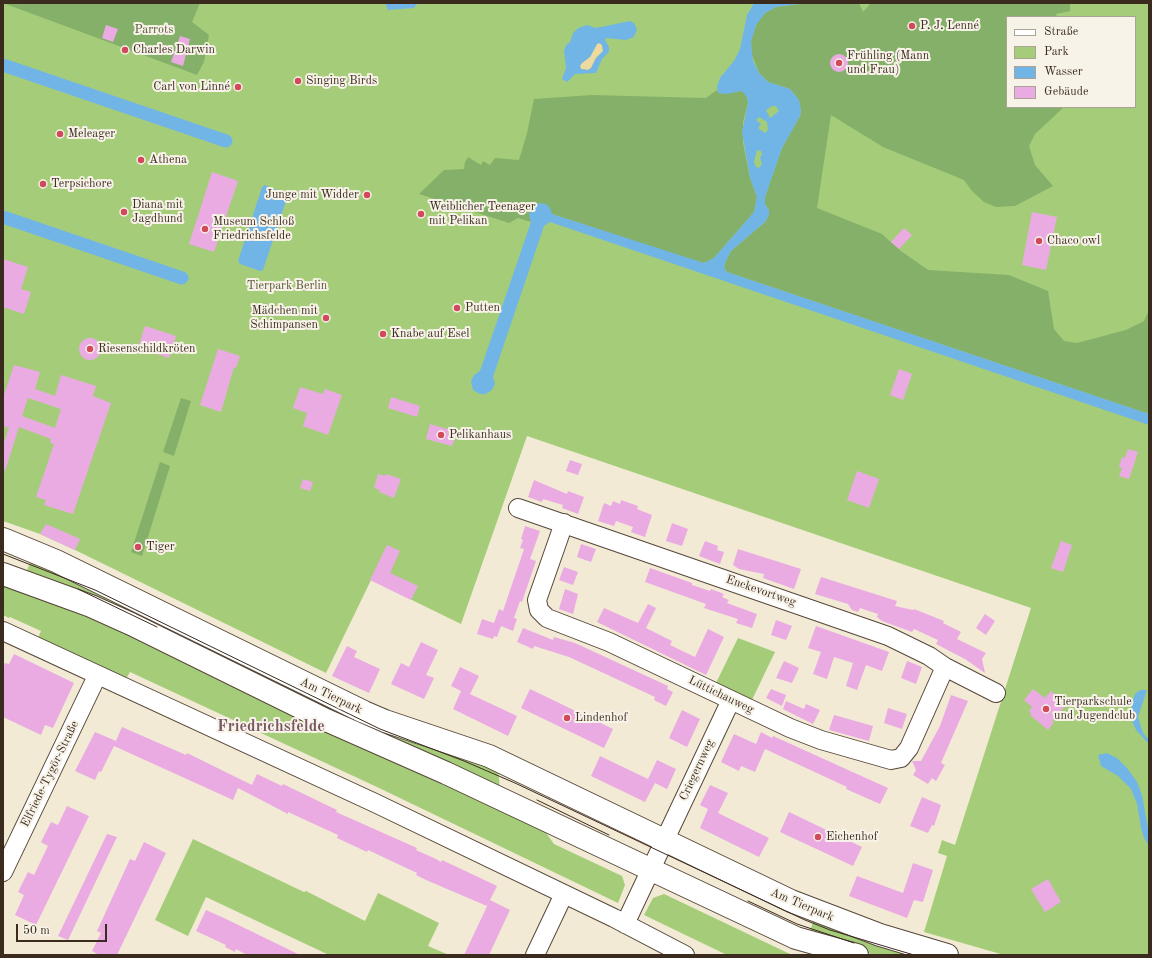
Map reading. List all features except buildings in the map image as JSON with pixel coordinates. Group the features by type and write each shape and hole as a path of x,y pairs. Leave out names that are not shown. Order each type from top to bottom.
{"main road":[{"name":"Am Tierpark","path":"3,539 56,561 384,721 489,756 688,853 831,917 886,937 947,955"},
{"name":"Am Tierpark","path":"3,574 92,606 333,723 446,772 796,938 857,955"}],"street":[{"name":"Enckevortweg","path":"518,508 888,636 929,656 945,667 996,693"},
{"name":"Lüttichauweg","path":"564,523 537,600 539,610 547,618 609,642 790,728 821,740 891,760 901,758 909,748 945,667"},
{"path":"3,631 97,676 263,750 564,894 685,955"},
{"name":"Elfriede-Tygör-Straße","path":"3,872 97,676"},
{"name":"Criegernweg","path":"664,840 731,700"},
{"path":"625,924 664,840"},
{"path":"535,955 564,894"}],"green space":[{"name":"Tierpark Berlin","path":"3,3 1149,3 1149,955 1004,955 924,932 947,856 938,853 942,840 955,845 1031,608 527,436 461,624 371,580 326,673 40,534 3,521"},
{"name":"Parrots","path":"3,3 200,3 192,22 209,35 204,62 197,75"},
{"path":"807,3 859,3 863,12 871,3 1070,3 1070,11 1056,14 1057,16 1006,16 1006,108 1063,108 1035,134 1029,146 1035,165 1053,186 1015,206 996,207 984,202 972,191 964,180 883,147 831,115 817,208 882,234 901,251 928,270 1009,275 1048,291 1054,329 1064,341 1077,343 1126,330 1144,321 1149,310 1149,414 727,272 724,268 731,251 765,222 769,215 769,210 765,204 765,197 782,148 800,116 801,110 799,100 790,89 768,82 759,73 752,55 751,42 753,32 759,20 765,13 776,7"},
{"path":"717,90 718,93 742,91 747,97 748,103 743,122 743,143 750,178 757,197 754,212 714,258 707,262 700,263 552,214 531,222 518,218 509,223 419,194 444,170 464,169 465,162 468,157 481,165 483,161 490,165 495,158 519,160 527,133 534,99 592,95 706,98"},
{"path":"181,398 191,401 174,456 163,452"},
{"path":"160,462 170,466 142,556 131,552"},
{"path":"32,557 498,766 500,792 25,576"},
{"path":"3,579 83,612 544,830 554,844 622,876 625,885 618,903 377,787 130,672 124,682 38,638 41,631 3,615"},
{"path":"738,638 775,652 751,702 715,685"},
{"path":"193,839 304,892 306,891 365,921 378,893 439,923 428,946 449,955 329,955 206,897 188,936 155,920"},
{"path":"664,894 794,955 727,955 644,915 653,898"},
{"path":"815,916 927,955 875,955 808,937"}],"sand":[{"path":"599,43 602,45 603,51 596,58 591,68 588,70 581,69 580,66 582,62 590,57"}],"water":[{"path":"385,3 418,3 414,8 388,10"},
{"path":"754,3 807,3 776,7 765,13 756,25 751,42 753,61 759,73 768,82 790,89 799,100 801,110 800,116 782,148 765,197 765,204 769,210 769,215 765,222 731,251 724,268 727,272 1149,414 1149,425 550,222 544,226 493,377 495,384 492,390 485,394 480,394 473,390 471,381 474,375 480,371 531,222 529,215 533,206 539,203 546,204 550,208 552,214 704,263 714,258 754,212 757,197 750,178 742,132 748,103 747,97 742,91 726,94 718,93 717,86 720,78 734,61 740,49 747,15","holes":["772,106 776,106 779,111 770,118 766,110","759,117 767,122 768,130 765,133 758,128 761,124 756,120","757,150 761,151 762,155 760,158 762,164 759,168 756,167 754,162"]},
{"path":"630,21 634,23 637,29 634,37 626,40 606,38 605,40 609,47 609,52 602,59 596,73 575,74 567,82 562,79 566,68 564,51 566,45 570,42 573,33 578,28 587,25 596,28","holes":["599,43 602,45 603,51 596,58 591,68 588,70 581,69 580,66 590,57 597,44"]},
{"path":"265,185 288,195 263,270 260,271 240,264 238,261 262,187"},
{"path":"1140,690 1147,690 1138,717 1143,733 1149,740 1149,744 1136,730 1132,721 1132,702 1135,694"},
{"path":"1107,753 1117,758 1127,768 1137,782 1142,795 1149,834 1149,846 1144,838 1137,804 1131,789 1118,776 1101,766 1098,755"}],"waterway":[{"path":"3,65 226,141"},
{"path":"3,217 182,278"}],"tram line":[{"path":"3,554 95,590 380,729 464,761 515,783 805,920 830,930 914,955"},
{"path":"78,589 157,627"},
{"path":"537,800 609,835"},
{"path":"748,901 797,924 854,943"}],"place":[{"name":"P. J. Lenné","path":"912,26"},
{"name":"Charles Darwin","path":"125,50"},
{"name":"Frühling (Mann und Frau)","path":"839,63"},
{"name":"Singing Birds","path":"298,81"},
{"name":"Carl von Linné","path":"238,87"},
{"name":"Meleager","path":"60,134"},
{"name":"Athena","path":"141,160"},
{"name":"Terpsichore","path":"43,184"},
{"name":"Junge mit Widder","path":"367,195"},
{"name":"Diana mit Jagdhund","path":"124,212"},
{"name":"Weiblicher Teenager mit Pelikan","path":"421,214"},
{"name":"Museum Schloß Friedrichsfelde","path":"205,229"},
{"name":"Chaco owl","path":"1039,241"},
{"name":"Putten","path":"457,308"},
{"name":"Mädchen mit Schimpansen","path":"326,318"},
{"name":"Knabe auf Esel","path":"383,334"},
{"name":"Riesenschildkröten","path":"90,349"},
{"name":"Pelikanhaus","path":"441,435"},
{"name":"Tiger","path":"138,547"},
{"name":"Tierparkschule und Jugendclub","path":"1046,709"},
{"name":"Lindenhof","path":"567,718"},
{"name":"Eichenhof","path":"818,837"}],"district":[{"name":"Friedrichsfelde","path":"271,727"}]}
